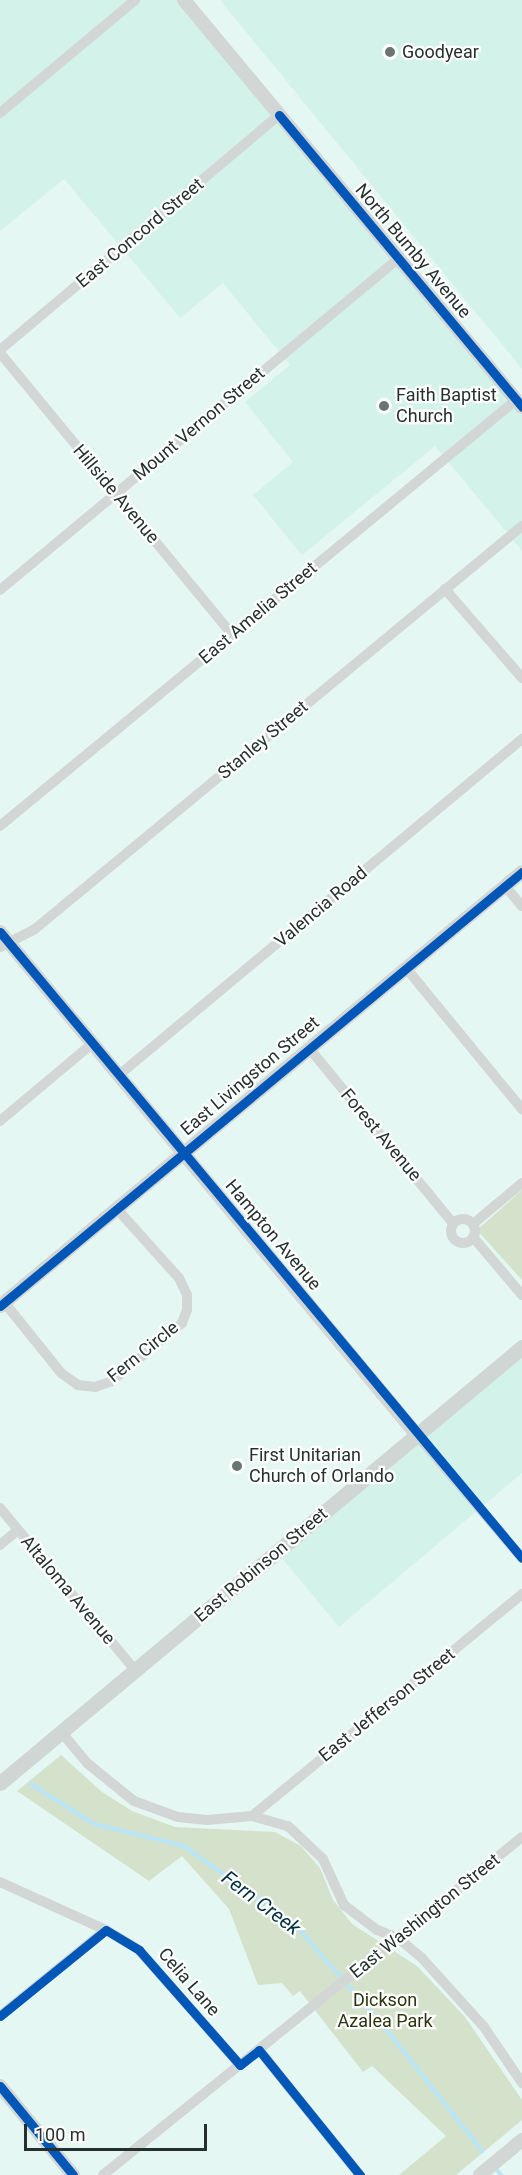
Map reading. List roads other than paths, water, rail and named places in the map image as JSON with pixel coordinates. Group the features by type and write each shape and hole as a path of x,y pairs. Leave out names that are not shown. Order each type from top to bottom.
{"main road":[{"name":"East Robinson Street","path":"0,1784 522,1347"}],"street":[{"path":"0,113 135,0"},
{"name":"North Bumby Avenue","path":"184,0 519,403"},
{"name":"East Concord Street","path":"0,352 279,115"},
{"name":"Mount Vernon Street","path":"0,590 398,259"},
{"name":"Hillside Avenue","path":"0,352 232,634"},
{"name":"East Amelia Street","path":"0,826 232,634 519,403"},
{"name":"Stanley Street","path":"3,940 35,929 522,526"},
{"path":"445,590 522,678"},
{"name":"Valencia Road","path":"119,1075 522,739"},
{"name":"East Livingston Street","path":"2,1304 522,872"},
{"path":"505,886 522,906"},
{"name":"Hampton Avenue","path":"3,940 93,1043 416,1434 522,1558"},
{"path":"406,968 522,1109"},
{"path":"0,1120 93,1043"},
{"name":"Forest Avenue","path":"309,1048 453,1223"},
{"path":"473,1224 522,1183"},
{"name":"Fern Circle","path":"2,1304 61,1373 78,1385 95,1387 112,1381 182,1323 187,1310 187,1295 179,1278 116,1208"},
{"path":"473,1224 466,1219 453,1223 450,1231 455,1240 462,1243 473,1237"},
{"path":"473,1224 473,1237 522,1295"},
{"name":"Altaloma Avenue","path":"0,1508 136,1671"},
{"path":"0,1545 18,1530"},
{"name":"East Jefferson Street","path":"252,1816 522,1594"},
{"path":"62,1733 87,1763 134,1801 178,1817 207,1820 252,1816 288,1826 324,1859 344,1905 377,1930 398,1938 421,1957 484,2027 522,2083"},
{"name":"East Washington Street","path":"104,2175 522,1837"},
{"name":"Celia Lane","path":"0,1882 106,1930 140,1950 240,2065"},
{"path":"0,2016 106,1930"},
{"path":"259,2050 360,2175"},
{"path":"0,2086 73,2175"},
{"path":"480,2175 522,2140"}],"waterway":[{"name":"Fern Creek","path":"31,1784 94,1824 184,1846 296,1926 385,2028 482,2151"},
{"name":"Fern Creek","path":"498,2171 501,2175"}],"place":[{"name":"Goodyear","path":"390,52"},
{"name":"Faith Baptist Church","path":"384,406"},
{"name":"First Unitarian Church of Orlando","path":"237,1466"}],"park label":[{"name":"Dickson Azalea Park","path":"385,2011"}]}
